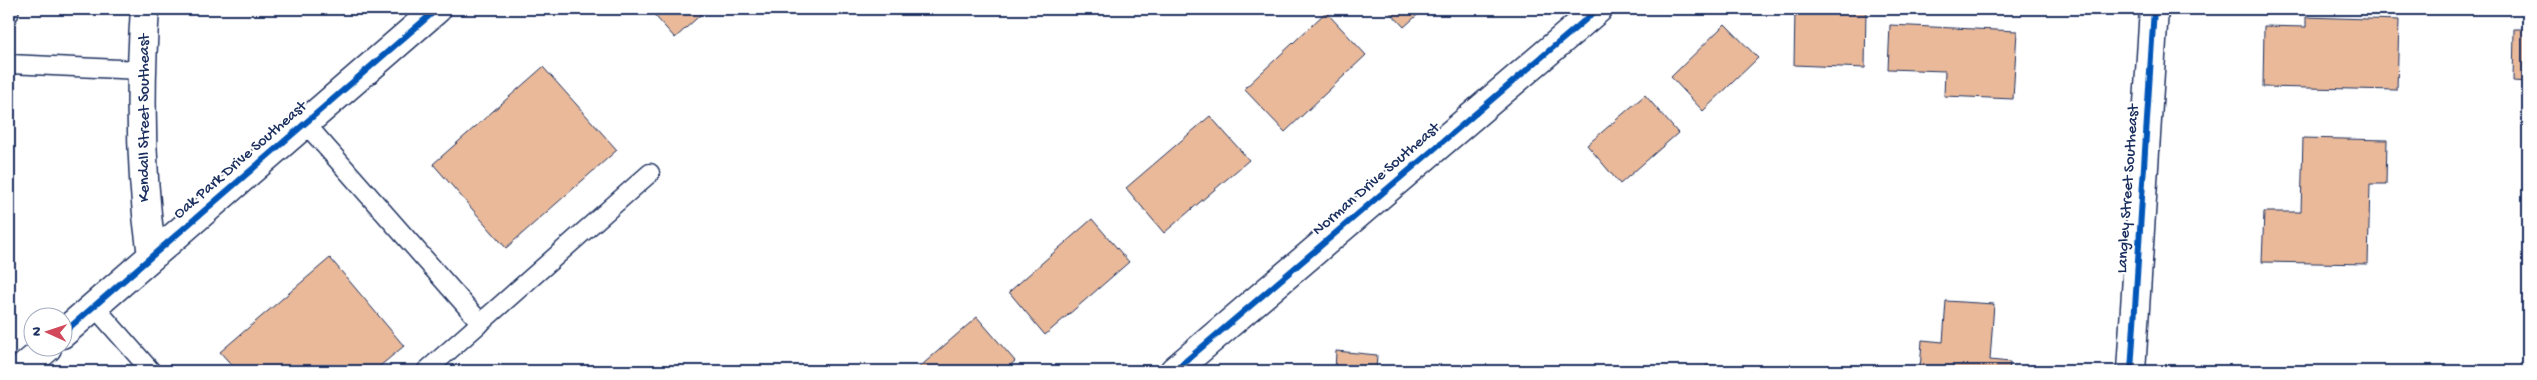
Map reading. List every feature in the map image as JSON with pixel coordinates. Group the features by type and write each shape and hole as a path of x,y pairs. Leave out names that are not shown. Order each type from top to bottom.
{"street":[{"name":"Kendall Street Southeast","path":"145,9 141,70 143,187 152,256"},
{"name":"Oak Park Drive Southeast","path":"72,325 437,9"},
{"name":"Norman Drive Southeast","path":"1174,371 1598,9"},
{"name":"Langley Street Southeast","path":"2130,371 2154,9"},
{"path":"20,371 35,358"}],"lane":[{"path":"9,9 9,14"},
{"path":"9,64 141,70"},
{"path":"305,123 481,323"},
{"path":"426,371 650,173"},
{"path":"94,306 151,371"}],"building":[{"path":"649,9 707,9 675,38"},
{"path":"1387,9 1424,9 1404,27"},
{"path":"1795,9 1866,11 1865,68 1794,65"},
{"path":"1326,12 1366,55 1285,132 1244,89"},
{"path":"2306,17 2399,20 2397,90 2263,87 2264,26 2306,27"},
{"path":"1725,24 1758,58 1703,111 1671,77"},
{"path":"1890,25 2017,31 2013,99 1944,96 1945,71 1888,69"},
{"path":"2514,29 2528,29 2528,82 2513,81"},
{"path":"543,67 617,150 506,248 433,164"},
{"path":"1645,95 1678,133 1620,184 1587,145"},
{"path":"1210,116 1249,160 1164,233 1126,188"},
{"path":"2303,138 2387,140 2386,184 2370,184 2368,264 2262,262 2264,212 2301,212"},
{"path":"1092,219 1129,262 1045,335 1009,292"},
{"path":"330,258 404,346 374,371 237,371 220,352"},
{"path":"1946,301 1994,304 1990,360 2010,362 2009,371 1920,371 1922,340 1943,342"},
{"path":"977,317 1015,361 1004,371 915,371"},
{"path":"1336,351 1377,355 1376,371 1335,371"},
{"path":"1706,365 1838,371 1706,371"}],"cycle path":[{"path":"72,325 437,9"},
{"path":"1174,371 1598,9"},
{"path":"2131,371 2154,9"}]}
